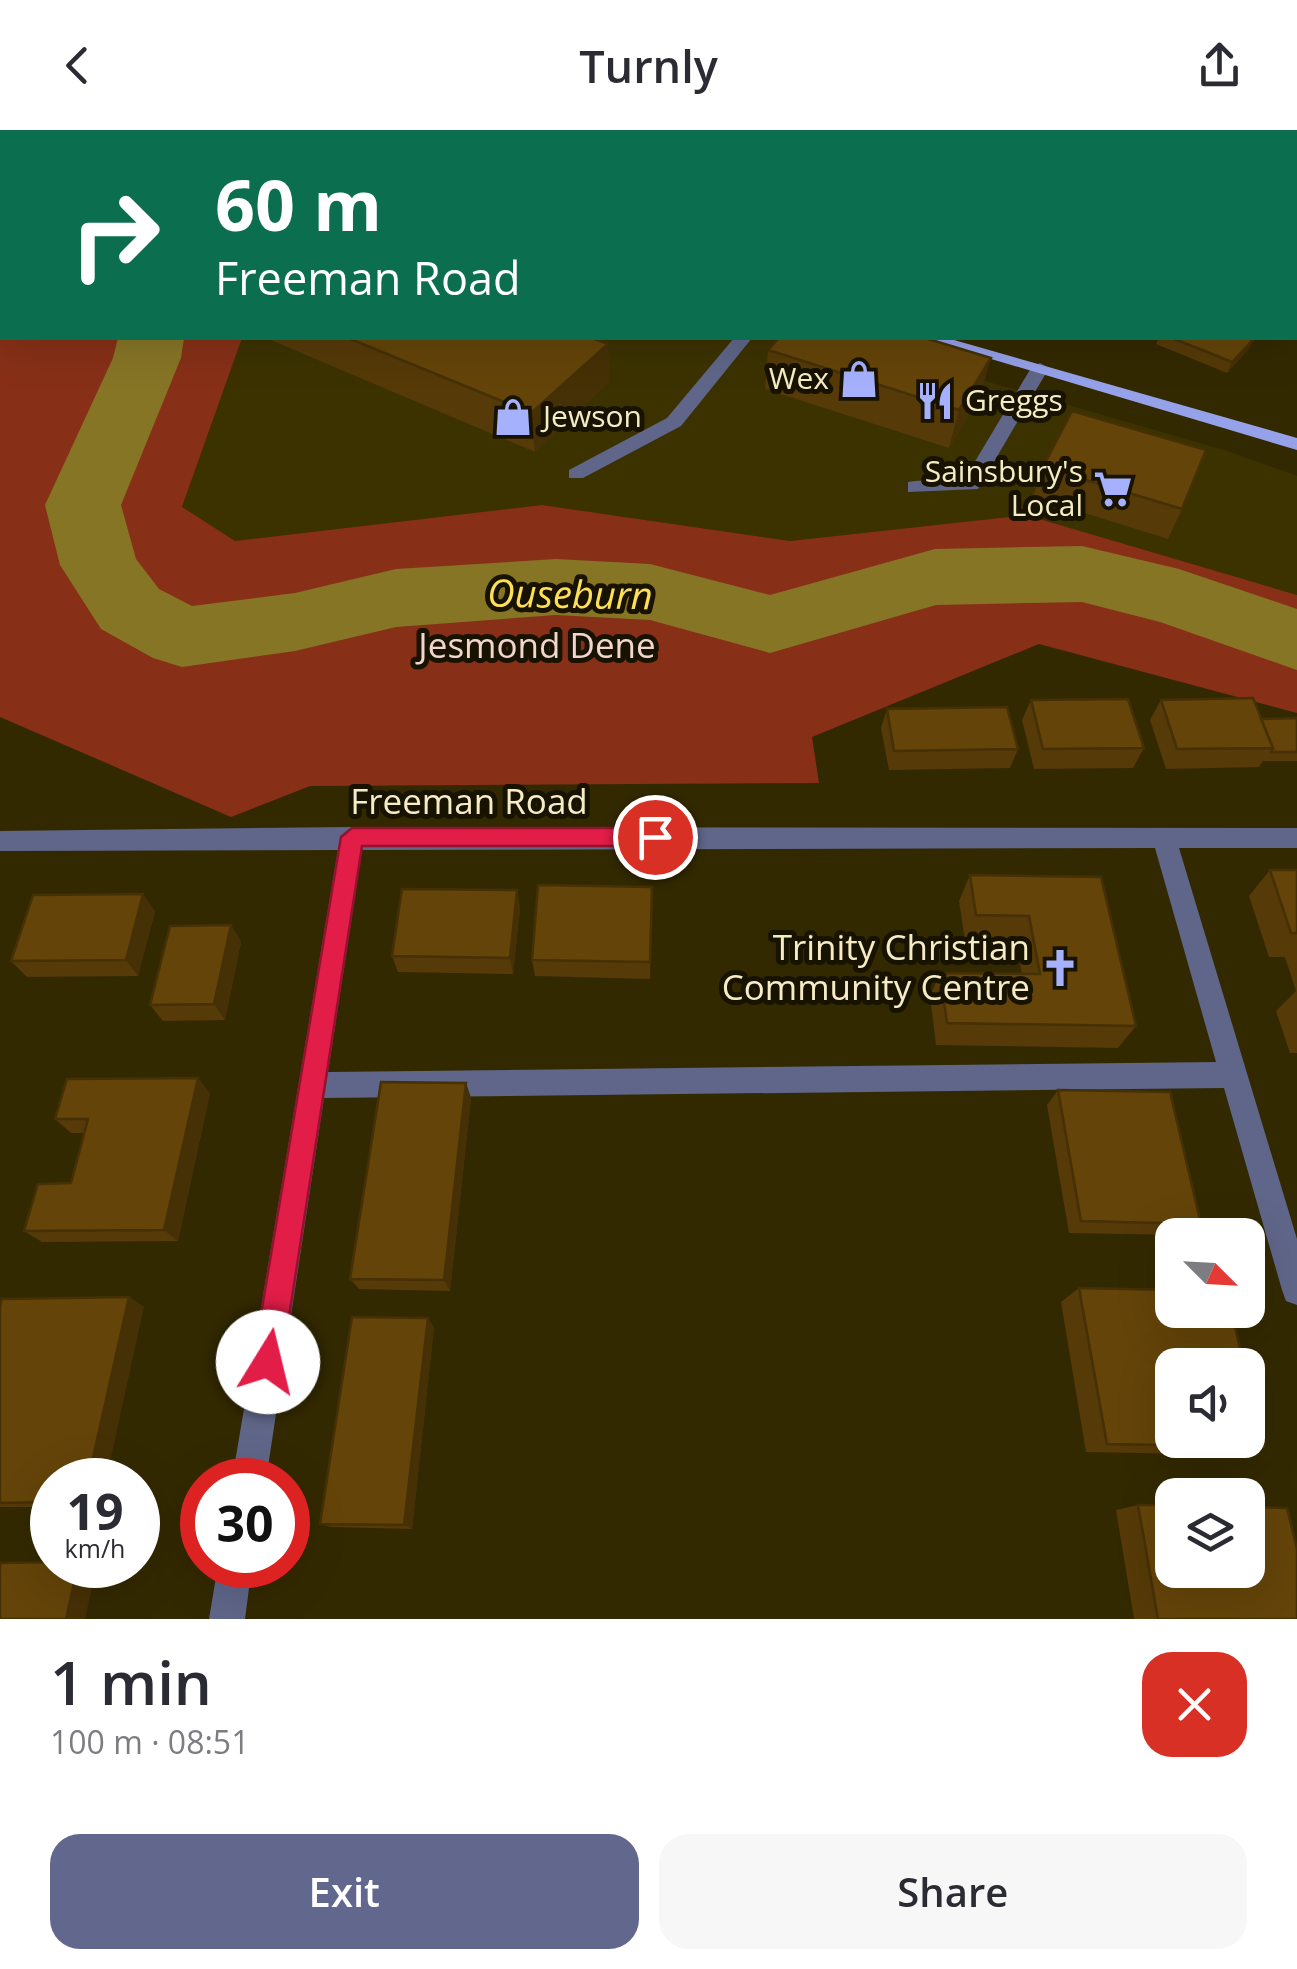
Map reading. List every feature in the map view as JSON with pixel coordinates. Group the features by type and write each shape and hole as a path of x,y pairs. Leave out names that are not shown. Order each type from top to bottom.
{"main road":[{"path":"946,340 1297,444"}],"street":[{"path":"576,474 674,422 742,340"},
{"path":"916,487 972,484 1040,368"},
{"path":"253,1458 352,837"},
{"name":"Freeman Road","path":"0,841 352,837 1297,838"},
{"path":"1164,838 1297,1290"},
{"path":"312,1085 1234,1075"},
{"path":"226,1619 231,1588"}],"shaded area":[{"path":"241,340 844,340 1227,451 1297,476 1297,595 1026,515 790,541 542,505 235,541 182,508"}],"green space":[{"name":"Jesmond Dene","path":"0,340 241,340 182,507 235,541 542,505 790,541 1026,515 1297,595 1297,713 1039,644 812,737 819,783 310,786 231,817 0,717"}],"building":[{"path":"353,340 597,340 608,344 531,413"},
{"path":"777,340 932,340 991,358 959,410 768,350"},
{"path":"1177,340 1253,340 1232,362"},
{"path":"1072,411 1206,450 1182,509 1043,467"},
{"path":"1253,698 1273,748 1177,749 1161,700"},
{"path":"1128,699 1144,748 1043,749 1031,700"},
{"path":"1007,707 1018,749 894,751 887,709"},
{"path":"1297,718 1297,752 1271,752 1273,748 1261,719"},
{"path":"1270,870 1297,870 1297,933 1291,933"},
{"path":"970,875 1101,877 1136,1026 947,1023 940,973 1040,974 1029,916 976,915"},
{"path":"538,885 652,887 650,962 532,960"},
{"path":"402,889 517,890 510,958 392,956"},
{"path":"143,894 126,960 11,961 33,895"},
{"path":"231,925 214,1004 150,1005 170,926"},
{"path":"198,1078 164,1230 24,1231 38,1184 71,1183 88,1119 55,1119 67,1079"},
{"path":"381,1082 466,1083 444,1280 350,1279"},
{"path":"1058,1090 1170,1092 1200,1218 1155,1218 1155,1223 1081,1221"},
{"path":"1079,1288 1155,1290 1155,1328 1235,1328 1240,1348 1155,1348 1155,1445 1107,1444"},
{"path":"129,1297 93,1458 30,1458 30,1502 0,1503 2,1299"},
{"path":"352,1317 428,1318 404,1525 320,1524"},
{"path":"1138,1505 1155,1505 1155,1588 1265,1588 1265,1507 1287,1508 1297,1549 1297,1619 1158,1619"},
{"path":"30,1562 30,1588 73,1588 66,1619 0,1619 0,1563"}],"waterway":[{"name":"Ouseburn","path":"151,340 147,358 83,505 99,565 130,609 182,637 295,622 396,598 556,587 650,592 770,624 935,577 1082,574 1179,598 1297,640"}],"place":[{"name":"Wex","path":"859,379"},
{"name":"Greggs","path":"935,401"},
{"name":"Jewson","path":"513,417"},
{"name":"Sainsbury's Local","path":"1113,489"},
{"name":"Trinity Christian Community Centre","path":"1060,968"}],"route":[{"path":"268,1362 352,837 655,837"}]}
